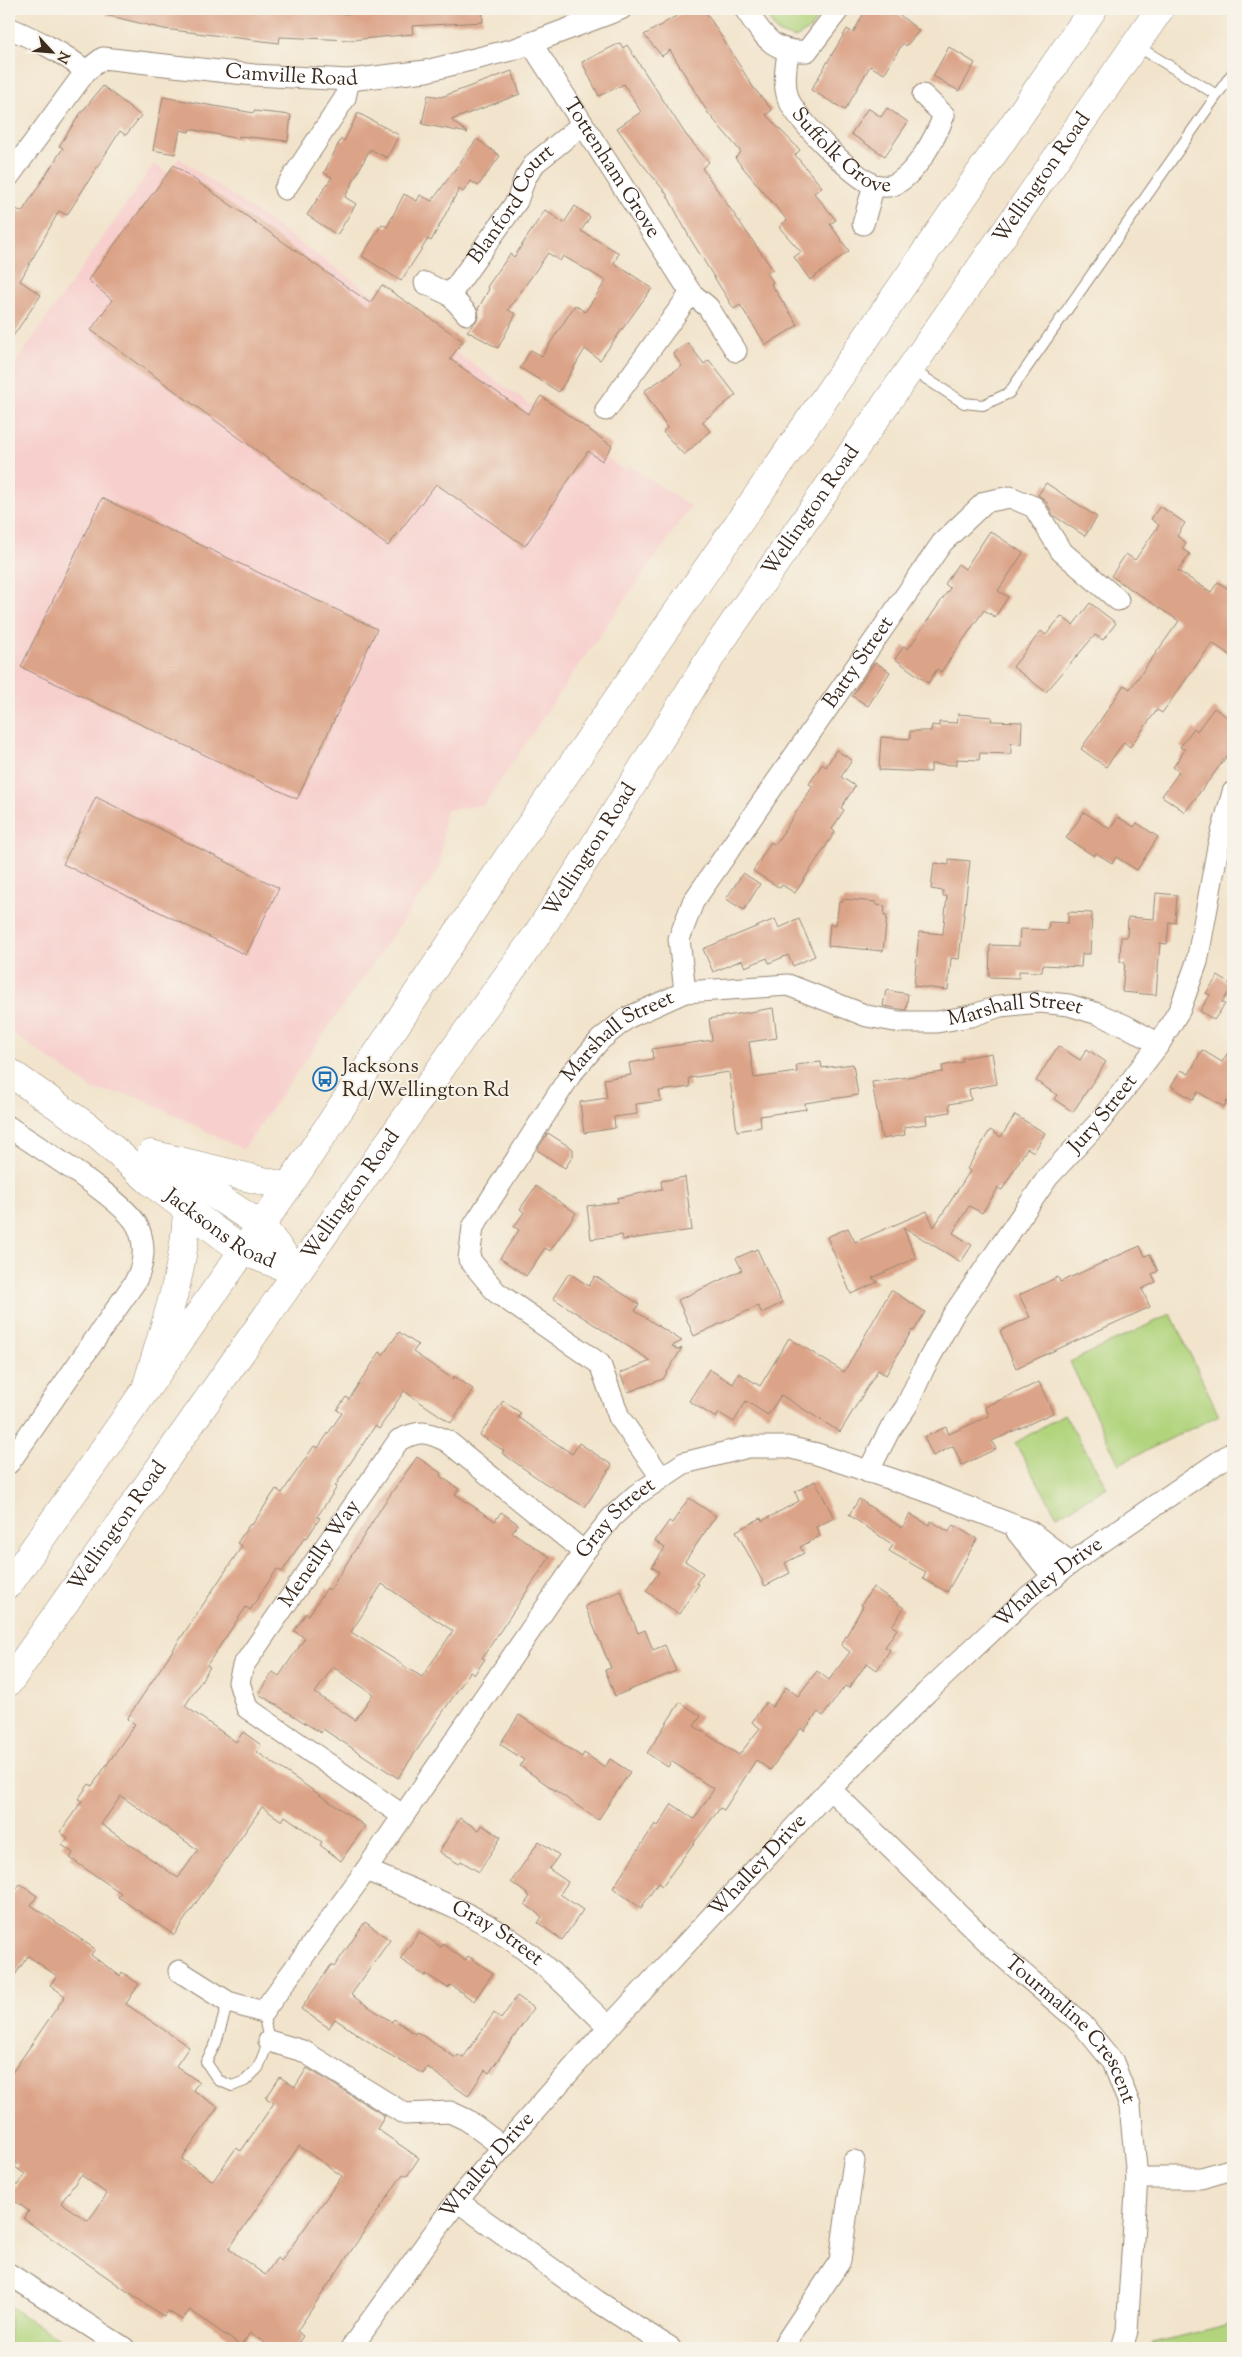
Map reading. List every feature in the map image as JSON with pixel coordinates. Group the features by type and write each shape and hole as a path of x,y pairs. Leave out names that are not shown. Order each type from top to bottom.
{"main road":[{"path":"9,1584 288,1187 507,859 1093,9"},
{"name":"Wellington Road","path":"9,1682 536,936 606,829 715,650 1160,9"},
{"name":"Jacksons Road","path":"9,1072 88,1127 152,1183 243,1251 297,1272"},
{"name":"Jacksons Road","path":"88,1127 151,1154 261,1225 297,1272"},
{"path":"151,1154 288,1187"},
{"path":"144,1393 184,1255 187,1209"}],"street":[{"name":"Camville Road","path":"9,176 86,71 103,58 254,75 349,80 426,71 531,43 621,9"},
{"path":"745,9 760,31 774,45 788,52 807,51 839,9"},
{"path":"9,28 41,41 70,58 86,71"},
{"name":"Tottenham Grove","path":"531,43 692,293 708,307 736,351"},
{"name":"Suffolk Grove","path":"788,52 784,76 789,99 810,130 841,161 874,185 891,186 907,175 937,135 944,115 923,95"},
{"path":"285,189 345,98 349,80"},
{"name":"Blanford Court","path":"450,295 517,200 525,178 536,163 583,124"},
{"path":"863,224 874,185"},
{"path":"425,283 450,295 467,314"},
{"path":"606,410 692,293"},
{"name":"Batty Street","path":"685,992 679,939 693,902 942,543 985,502 1010,497 1034,507 1061,551 1118,600"},
{"name":"Jury Street","path":"875,1474 889,1431 906,1407 924,1368 953,1315 1048,1177 1100,1121 1159,1044 1180,1008 1197,962 1218,847 1233,792"},
{"name":"Marshall Street","path":"661,1476 619,1417 600,1364 496,1292 469,1259 473,1227 572,1074 600,1040 627,1018 685,992 788,985 867,1016 900,1022 937,1022 971,1016 1000,1006 1040,1002 1070,1005 1126,1026 1159,1044"},
{"path":"9,1127 122,1206 138,1226 143,1245 140,1272 135,1282 9,1463"},
{"name":"Meneilly Way","path":"402,1815 247,1708 239,1682 243,1666 399,1440 414,1433 429,1432 447,1442 584,1552"},
{"name":"Gray Street","path":"263,2012 366,1870 584,1552 612,1517 636,1495 661,1476 684,1463 748,1447 787,1447 817,1454 921,1489 1031,1532 1071,1563"},
{"name":"Whalley Drive","path":"351,2348 457,2201 503,2147 609,2027 830,1789 927,1692 1028,1596 1054,1578 1071,1563 1233,1452"},
{"name":"Gray Street","path":"1013,1526 1054,1578"},
{"name":"Tourmaline Crescent","path":"830,1789 1000,1954 1082,2024 1113,2062 1130,2106 1137,2178 1127,2331 1122,2348"},
{"name":"Gray Street","path":"366,1870 462,1912 510,1938 542,1964 609,2027"},
{"path":"179,1971 228,2002 263,2012"},
{"path":"269,2042 302,2051 405,2114 450,2112 467,2120 503,2147"},
{"path":"782,2348 840,2262 854,2161"},
{"path":"1137,2178 1201,2178 1233,2169"},
{"path":"457,2201 597,2301 670,2348"},
{"path":"9,2274 124,2348"}],"lane":[{"path":"1135,44 1217,95"},
{"path":"910,368 964,403 983,405 1009,393 1233,72"},
{"path":"228,2002 216,2043 206,2062 218,2080 232,2086 245,2081 258,2068 269,2042 263,2012"}],"shaded area":[{"path":"179,158 625,471 628,465 691,506 567,682 484,805 445,810 440,867 243,1150 137,1096 94,1090 9,1031 9,372 154,164 168,173"}],"green space":[{"path":"762,9 824,9 809,30 795,38 777,32"},
{"path":"1171,1314 1219,1415 1119,1464 1070,1362"},
{"path":"1064,1414 1107,1487 1057,1516 1015,1443"},
{"path":"9,2306 72,2348 9,2348"},
{"path":"1233,2323 1233,2348 1151,2348 1153,2343"}],"building":[{"path":"107,9 282,9 282,11 354,14 354,9 482,9 483,22 412,26 413,34 351,40 280,37 279,43 164,29 106,15"},
{"path":"688,9 704,9 753,87 772,110 766,115 800,150 795,155 822,187 814,193 836,220 830,224 849,251 810,280 794,257 801,252 779,227 787,220 735,158 741,152 708,113 670,50 662,56 644,35"},
{"path":"866,9 893,9 919,31 906,46 903,43 884,74 870,66 845,110 811,90 847,29 853,33"},
{"path":"620,43 623,48 627,45 686,135 709,162 702,168 773,270 767,273 773,282 771,284 798,325 766,345 740,305 734,309 691,240 666,193 617,128 641,112 624,84 599,96 582,62"},
{"path":"949,47 975,63 959,91 933,76"},
{"path":"512,71 520,94 451,120 468,133 422,124 428,95 441,97"},
{"path":"103,86 141,116 126,135 120,131 67,215 59,211 20,281 41,295 9,342 9,219 14,208 22,212 63,148 59,146 80,114"},
{"path":"163,97 254,113 254,111 291,115 288,141 239,136 239,139 190,129 189,132 180,130 175,154 153,150"},
{"path":"868,108 881,117 887,108 908,122 885,156 851,134"},
{"path":"358,113 399,135 387,158 370,149 345,197 356,204 337,235 307,215 332,177 324,173 341,139 344,141"},
{"path":"477,139 500,156 478,186 471,181 463,192 459,189 431,241 428,239 401,281 362,256 382,224 387,227 404,194 417,201 420,195 432,201"},
{"path":"174,165 370,303 382,285 463,341 450,359 528,414 541,396 612,446 602,461 588,451 525,546 436,484 388,546 91,330 112,300 88,280"},
{"path":"575,206 590,217 581,231 619,253 614,263 652,288 600,360 585,349 559,392 520,368 531,350 542,356 575,305 585,312 606,281 563,256 560,261 548,253 508,310 516,314 498,348 467,331 479,318 478,309 489,289 487,287 510,254 514,257 545,210 564,223"},
{"path":"688,343 704,364 709,360 736,395 702,422 710,431 684,455 663,432 667,428 644,391 682,366 673,353"},
{"path":"1046,483 1097,517 1085,536 1054,516 1045,500 1038,495"},
{"path":"102,498 377,629 297,799 21,667"},
{"path":"1160,506 1185,523 1177,536 1186,543 1182,549 1190,554 1178,571 1211,592 1218,582 1233,592 1233,657 1212,643 1162,713 1157,710 1130,747 1124,742 1106,767 1081,749 1124,685 1130,689 1179,621 1111,576 1126,554 1135,560 1159,525 1151,519"},
{"path":"990,531 1023,553 998,591 1008,597 995,617 984,610 941,672 937,669 928,683 895,659 904,646 908,649 950,588 945,584 958,564 965,569"},
{"path":"1090,603 1116,623 1103,640 1095,635 1046,692 1013,667 1041,631 1046,635 1061,616 1073,625"},
{"path":"875,662 890,672 868,706 852,696"},
{"path":"1214,708 1233,721 1233,748 1185,812 1162,796 1179,772 1173,767 1185,750 1180,747 1194,728 1197,731"},
{"path":"958,714 992,717 991,721 1022,722 1021,744 1011,743 1011,754 980,753 979,760 957,759 957,765 931,764 931,772 879,770 881,737 910,739 910,731 931,731 932,725 939,726 939,722 957,723"},
{"path":"836,750 852,760 841,777 855,786 841,808 844,810 832,829 835,832 795,893 782,885 780,888 753,871 771,842 775,845 813,786 809,784 822,764 826,767"},
{"path":"96,797 279,888 246,955 63,864"},
{"path":"1084,812 1110,829 1118,817 1134,827 1137,823 1158,837 1137,870 1116,857 1112,863 1096,853 1094,856 1066,838"},
{"path":"949,859 970,861 959,959 951,958 948,990 914,986 919,932 943,934 947,896 943,896 943,891 931,889 934,863 949,865"},
{"path":"743,873 760,884 744,910 726,899"},
{"path":"1156,893 1177,895 1175,923 1169,922 1167,944 1160,943 1156,995 1122,992 1125,962 1120,962 1121,937 1127,937 1128,917 1154,919"},
{"path":"843,899 876,902 876,905 885,906 884,916 887,916 883,951 828,946 830,924 836,925 839,902 843,902"},
{"path":"1068,912 1092,913 1090,954 1082,954 1081,967 1043,965 1042,972 1019,971 1019,978 989,977 990,945 1019,946 1020,929 1048,930 1049,922 1068,923"},
{"path":"775,919 779,928 799,919 815,956 793,966 788,955 769,963 767,958 745,967 742,960 713,972 703,949"},
{"path":"1218,976 1233,986 1222,1002 1225,1004 1214,1020 1200,1011 1210,995 1206,993"},
{"path":"886,990 908,994 906,1010 883,1006"},
{"path":"773,1008 777,1038 749,1042 754,1078 797,1072 796,1065 821,1062 822,1068 853,1064 858,1095 805,1103 806,1109 760,1116 761,1127 737,1131 729,1072 689,1078 690,1087 659,1091 661,1101 636,1104 637,1114 614,1117 615,1128 584,1133 580,1102 607,1098 604,1079 631,1075 629,1063 653,1059 652,1049 712,1040 709,1019"},
{"path":"1233,1044 1233,1104 1227,1101 1224,1107 1198,1092 1193,1100 1171,1086 1181,1070 1189,1074 1202,1050 1222,1062"},
{"path":"1058,1046 1080,1060 1087,1049 1106,1062 1073,1112 1054,1099 1057,1095 1036,1081"},
{"path":"992,1053 997,1084 969,1089 971,1100 949,1104 950,1112 926,1116 927,1124 904,1127 905,1135 882,1139 872,1082 943,1072 942,1066 962,1062 962,1058"},
{"path":"1015,1115 1045,1133 1034,1152 1027,1148 1002,1190 998,1188 982,1213 969,1206 953,1233 972,1245 961,1262 903,1227 916,1258 872,1278 878,1282 851,1294 827,1237 848,1228 855,1242 927,1211 934,1227 970,1171 967,1169 990,1130 1001,1137"},
{"path":"548,1133 573,1149 573,1156 565,1168 537,1150"},
{"path":"685,1177 692,1230 623,1240 622,1235 591,1239 587,1206 618,1202 617,1198 662,1189 661,1181"},
{"path":"536,1186 576,1213 550,1251 545,1248 526,1276 500,1258 519,1230 514,1227 524,1212 520,1209"},
{"path":"1140,1246 1145,1256 1150,1254 1158,1271 1152,1274 1156,1282 1142,1289 1150,1307 1016,1368 1000,1331 1030,1317 1019,1295 1058,1277 1060,1282"},
{"path":"757,1249 782,1303 762,1313 758,1306 694,1336 678,1300 742,1270 736,1258"},
{"path":"569,1273 589,1286 595,1276 639,1304 635,1311 682,1341 672,1346 678,1350 682,1348 663,1379 628,1392 620,1373 651,1361 553,1298"},
{"path":"891,1290 925,1312 914,1331 912,1330 886,1375 878,1370 840,1432 781,1395 768,1415 746,1401 734,1422 719,1413 716,1418 689,1401 709,1369 733,1384 739,1373 760,1386 789,1338 844,1372"},
{"path":"399,1332 418,1345 413,1352 453,1379 454,1376 473,1389 451,1423 404,1391 379,1429 375,1426 335,1486 337,1487 317,1517 320,1518 307,1538 305,1537 282,1572 277,1569 250,1610 246,1607 207,1665 210,1667 185,1706 236,1742 243,1732 261,1745 257,1752 365,1826 341,1861 320,1845 322,1842 285,1816 282,1821 262,1807 174,1935 118,1897 121,1893 70,1858 73,1853 62,1845 68,1838 60,1832 82,1801 78,1799 89,1784 92,1786 135,1724 127,1719 242,1546 237,1543 250,1524 252,1525 276,1489 282,1493 314,1446 318,1448 342,1413 337,1410 346,1397 349,1399 380,1352 383,1355","holes":["121,1796 198,1850 178,1878 101,1824"]},
{"path":"1039,1382 1053,1413 992,1441 996,1449 962,1465 953,1446 933,1456 924,1437 946,1427 949,1434 989,1416 985,1407"},
{"path":"503,1401 521,1413 518,1417 572,1454 579,1443 612,1465 585,1507 543,1482 502,1453 504,1451 480,1435"},
{"path":"417,1457 441,1473 440,1476 459,1489 455,1494 495,1521 501,1512 518,1524 512,1532 550,1557 482,1658 485,1659 474,1675 470,1672 398,1778 323,1729 321,1733 259,1694 273,1672 279,1676 305,1638 294,1631 306,1613 309,1615 327,1588 330,1590 383,1505","holes":["382,1584 453,1631 422,1677 351,1632","333,1667 373,1694 355,1720 315,1693"]},
{"path":"815,1481 834,1518 816,1527 820,1536 800,1547 804,1553 785,1563 790,1573 765,1586 736,1531 761,1518 762,1521 799,1501 795,1492"},
{"path":"689,1498 716,1516 685,1561 703,1573 696,1583 699,1584 679,1614 646,1591 659,1572 652,1567 665,1548 655,1541 669,1521 672,1523"},
{"path":"859,1499 902,1528 910,1514 929,1525 931,1521 949,1532 953,1525 977,1539 947,1592 923,1579 926,1572 889,1551 893,1545 849,1515"},
{"path":"873,1587 904,1608 892,1626 897,1629 885,1647 890,1650 877,1670 867,1663 849,1688 845,1686 823,1716 818,1712 804,1731 801,1728 770,1770 756,1760 724,1810 720,1808 662,1886 658,1883 641,1908 613,1888 655,1824 658,1826 672,1804 694,1819 714,1789 671,1761 668,1767 647,1753 680,1702 701,1716 694,1726 739,1755 760,1728 752,1722 766,1702 772,1707 786,1687 798,1696 817,1671 829,1680 850,1652 841,1645 863,1606 861,1605"},
{"path":"621,1591 638,1633 645,1630 653,1650 665,1645 676,1671 615,1696 605,1670 611,1668 585,1606"},
{"path":"519,1715 582,1757 584,1753 605,1767 610,1759 630,1772 598,1820 520,1766 524,1760 500,1744"},
{"path":"460,1818 479,1830 482,1825 501,1837 479,1872 461,1861 459,1864 439,1852"},
{"path":"539,1841 559,1855 549,1869 568,1882 560,1894 583,1910 562,1940 538,1923 542,1917 525,1904 530,1896 511,1882"},
{"path":"20,1884 37,1896 31,1905 95,1949 91,1955 120,1976 122,1972 139,1984 126,2004 189,2047 176,2066 199,2082 193,2090 218,2107 182,2159 213,2181 236,2148 241,2151 274,2103 266,2098 280,2077 295,2087 307,2068 385,2116 377,2129 419,2158 407,2176 403,2174 297,2331 303,2336 295,2348 272,2348 250,2333 241,2346 190,2310 182,2320 168,2311 164,2317 24,2219 29,2211 9,2197 25,2174 15,2167 17,2163 9,2157 9,2077 65,1996 50,1985 57,1976 28,1956 9,1984 9,1900","holes":["299,2146 342,2176 281,2261 277,2258 265,2275 229,2249","81,2175 107,2194 88,2221 61,2203"]},
{"path":"365,1922 390,1940 351,1995 392,2022 394,2019 415,2034 417,2032 456,2058 458,2055 463,2058 494,2013 501,2019 517,1996 534,2008 489,2073 485,2070 468,2096 427,2067 423,2074 378,2048 335,2019 329,2028 301,2009 331,1965 334,1967"},
{"path":"419,1932 441,1947 443,1944 465,1960 468,1956 493,1973 474,2001 451,1985 448,1988 426,1974 425,1976 400,1959"}],"place":[{"name":"Jacksons Rd/Wellington Rd","path":"325,1079"}]}
